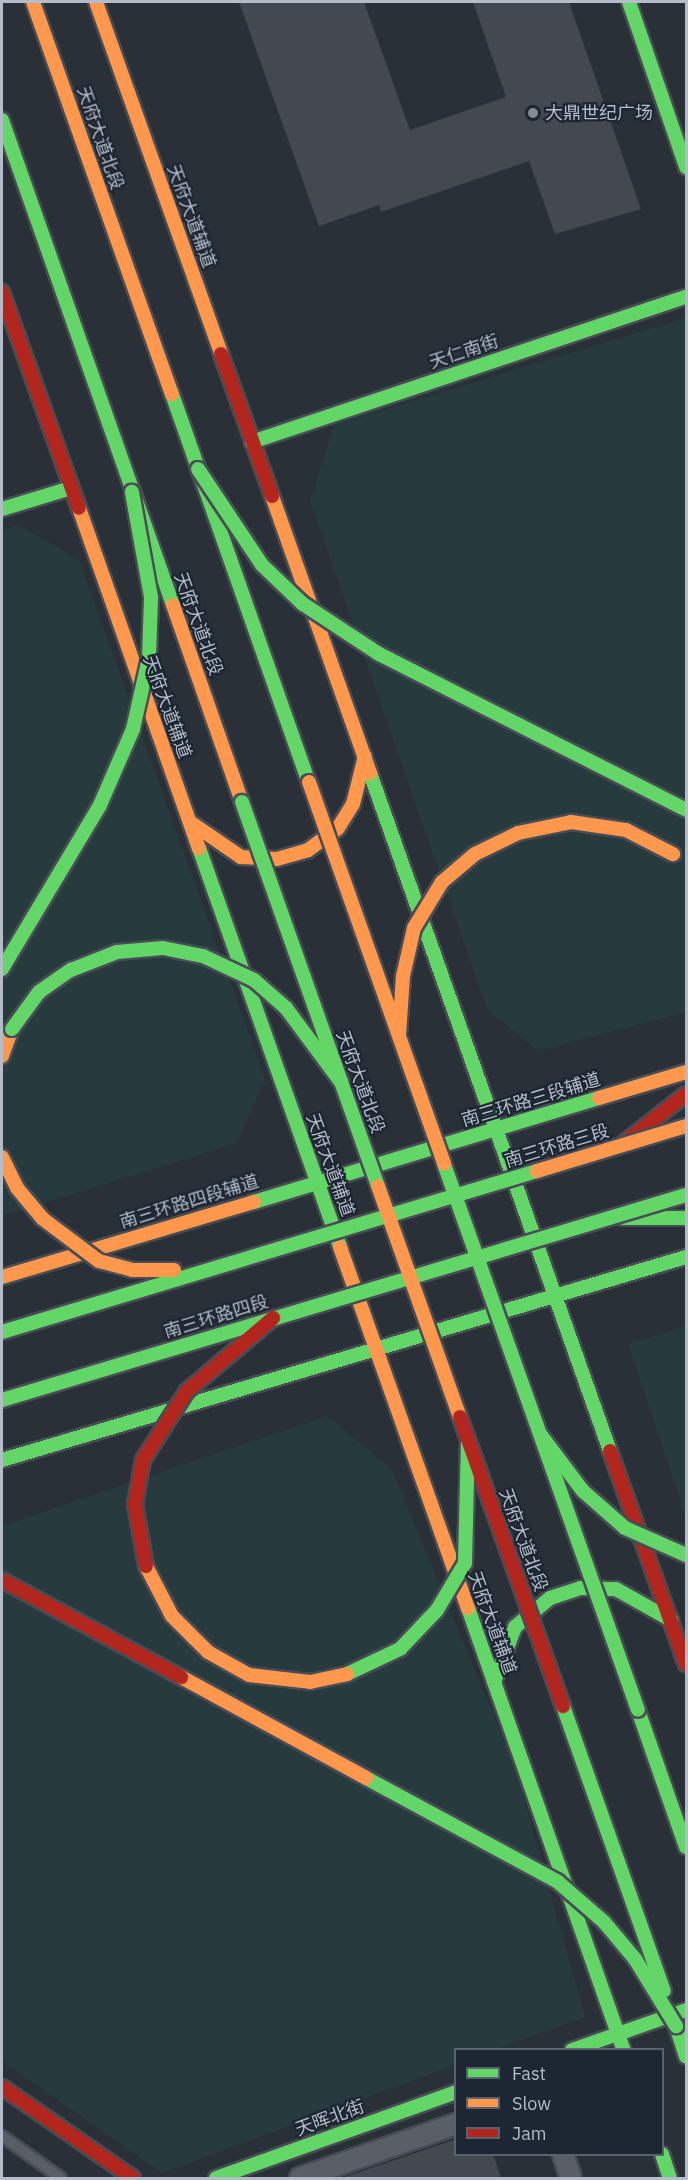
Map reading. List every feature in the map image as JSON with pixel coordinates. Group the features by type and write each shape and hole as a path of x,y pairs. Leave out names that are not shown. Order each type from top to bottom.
{"main road":[{"name":"天府大道北段","path":"33,2 687,1846"},
{"name":"天府大道辅道","path":"96,2 499,1128 687,1664"},
{"path":"629,2 687,167"},
{"name":"天府大道北段","path":"2,120 687,2056"},
{"name":"天府大道辅道","path":"2,292 624,2048"},
{"name":"天仁南街","path":"252,442 687,297"},
{"path":"198,469 262,565 303,604 379,654 687,810"},
{"path":"2,509 71,488"},
{"path":"2,969 100,805 134,729 149,658 151,597 132,492"},
{"path":"189,820 241,857 277,859 308,850 338,828 353,804 365,756"},
{"path":"399,1036 403,976 414,928 442,882 475,854 518,833 571,822 626,830 673,854 687,869"},
{"path":"2,1056 12,1029 39,992 71,970 117,952 163,948 203,956 254,980 286,1008 341,1082"},
{"name":"南三环路三段辅道","path":"386,1162 687,1072"},
{"path":"620,1146 687,1094"},
{"name":"南三环路三段","path":"208,1270 687,1126"},
{"path":"2,1157 17,1188 43,1219 99,1261 132,1270 208,1270"},
{"name":"南三环路四段辅道","path":"2,1277 386,1162"},
{"path":"609,1218 687,1195"},
{"path":"609,1218 687,1218"},
{"name":"南三环路四段","path":"2,1400 609,1218"},
{"path":"2,1460 687,1257"},
{"path":"2,1332 208,1270"},
{"path":"273,1318 187,1391 143,1460 135,1504 148,1577 172,1616 208,1652 249,1675 310,1682 356,1672 400,1649 437,1610 465,1563 468,1440"},
{"path":"540,1434 583,1491 625,1528 687,1555"},
{"path":"2,1580 558,1882 604,1922 635,1959 676,2026"},
{"path":"494,1682 515,1627 550,1598 580,1588 616,1589 671,1620"},
{"path":"575,2048 687,2010"},
{"path":"2,2087 133,2178"},
{"name":"天晖北街","path":"216,2178 454,2093"},
{"path":"663,2156 670,2178"}],"street":[{"path":"300,2178 454,2125"},
{"path":"564,2156 571,2178"}],"lane":[{"path":"2,2136 61,2178"}],"green space":[{"path":"686,318 686,1012 538,1051 487,1009 310,501 334,425"},
{"path":"19,525 79,560 265,1079 237,1143 2,1216 2,530"},
{"path":"686,1326 686,1518 628,1344"},
{"path":"328,1416 392,1470 515,1767 585,2017 500,2048 454,2048 454,2065 162,2173 2,2061 2,1526"}],"building":[{"name":"大鼎世纪广场","path":"239,2 364,2 410,130 506,97 473,2 569,2 641,209 555,234 529,161 381,212 379,205 319,226"},
{"path":"454,2140 454,2156 494,2156 501,2178 342,2178"}],"traffic: fast":[{"path":"629,2 686,167"},
{"path":"2,120 173,605"},
{"path":"252,442 686,297"},
{"path":"172,394 309,782"},
{"path":"198,469 262,565 303,604 379,654 686,810"},
{"path":"2,509 71,488"},
{"path":"2,969 100,805 133,729 149,658 151,597 132,492"},
{"path":"370,773 610,1451"},
{"path":"242,802 378,1186"},
{"path":"199,848 340,1247"},
{"path":"12,1029 39,992 71,970 117,952 163,948 203,956 254,980 286,1008 341,1082"},
{"path":"254,1202 599,1098"},
{"path":"444,1164 638,1710"},
{"path":"2,1332 537,1171"},
{"path":"2,1400 686,1195"},
{"path":"623,1218 686,1218"},
{"path":"2,1460 686,1257"},
{"path":"540,1434 583,1491 625,1528 686,1555"},
{"path":"347,1674 400,1649 437,1610 465,1563 468,1440"},
{"path":"494,1682 515,1627 550,1598 580,1588 616,1589 671,1620"},
{"path":"468,1608 623,2048"},
{"path":"563,1706 664,1991"},
{"path":"638,1710 686,1847"},
{"path":"366,1778 558,1882 604,1922 635,1959 676,2026"},
{"path":"578,2048 686,2010"},
{"path":"676,2026 686,2056"},
{"path":"216,2178 454,2093"},
{"path":"663,2156 670,2178"}],"traffic: slow":[{"path":"33,2 172,394"},
{"path":"96,2 221,354"},
{"path":"272,496 370,773"},
{"path":"79,508 199,848"},
{"path":"173,605 242,802"},
{"path":"190,822 241,857 277,859 308,850 338,828 353,804 365,756"},
{"path":"309,782 444,1164"},
{"path":"399,1036 403,976 414,928 442,882 475,854 518,833 571,822 626,830 673,854"},
{"path":"2,1056 12,1029"},
{"path":"599,1098 686,1072"},
{"path":"537,1171 686,1126"},
{"path":"2,1157 17,1188 43,1219 99,1261 132,1270 174,1270"},
{"path":"378,1186 460,1417"},
{"path":"2,1277 254,1202"},
{"path":"340,1247 468,1608"},
{"path":"146,1566 172,1616 208,1652 249,1675 310,1682 347,1674"},
{"path":"181,1677 366,1778"}],"traffic: jam":[{"path":"2,292 79,508"},
{"path":"221,354 272,496"},
{"path":"624,1143 686,1094"},
{"path":"146,1566 135,1504 143,1460 187,1391 273,1318"},
{"path":"460,1417 563,1706"},
{"path":"610,1451 686,1664"},
{"path":"2,1580 181,1677"},
{"path":"2,2087 133,2178"}],"place":[{"name":"大鼎世纪广场","path":"533,113"}]}
